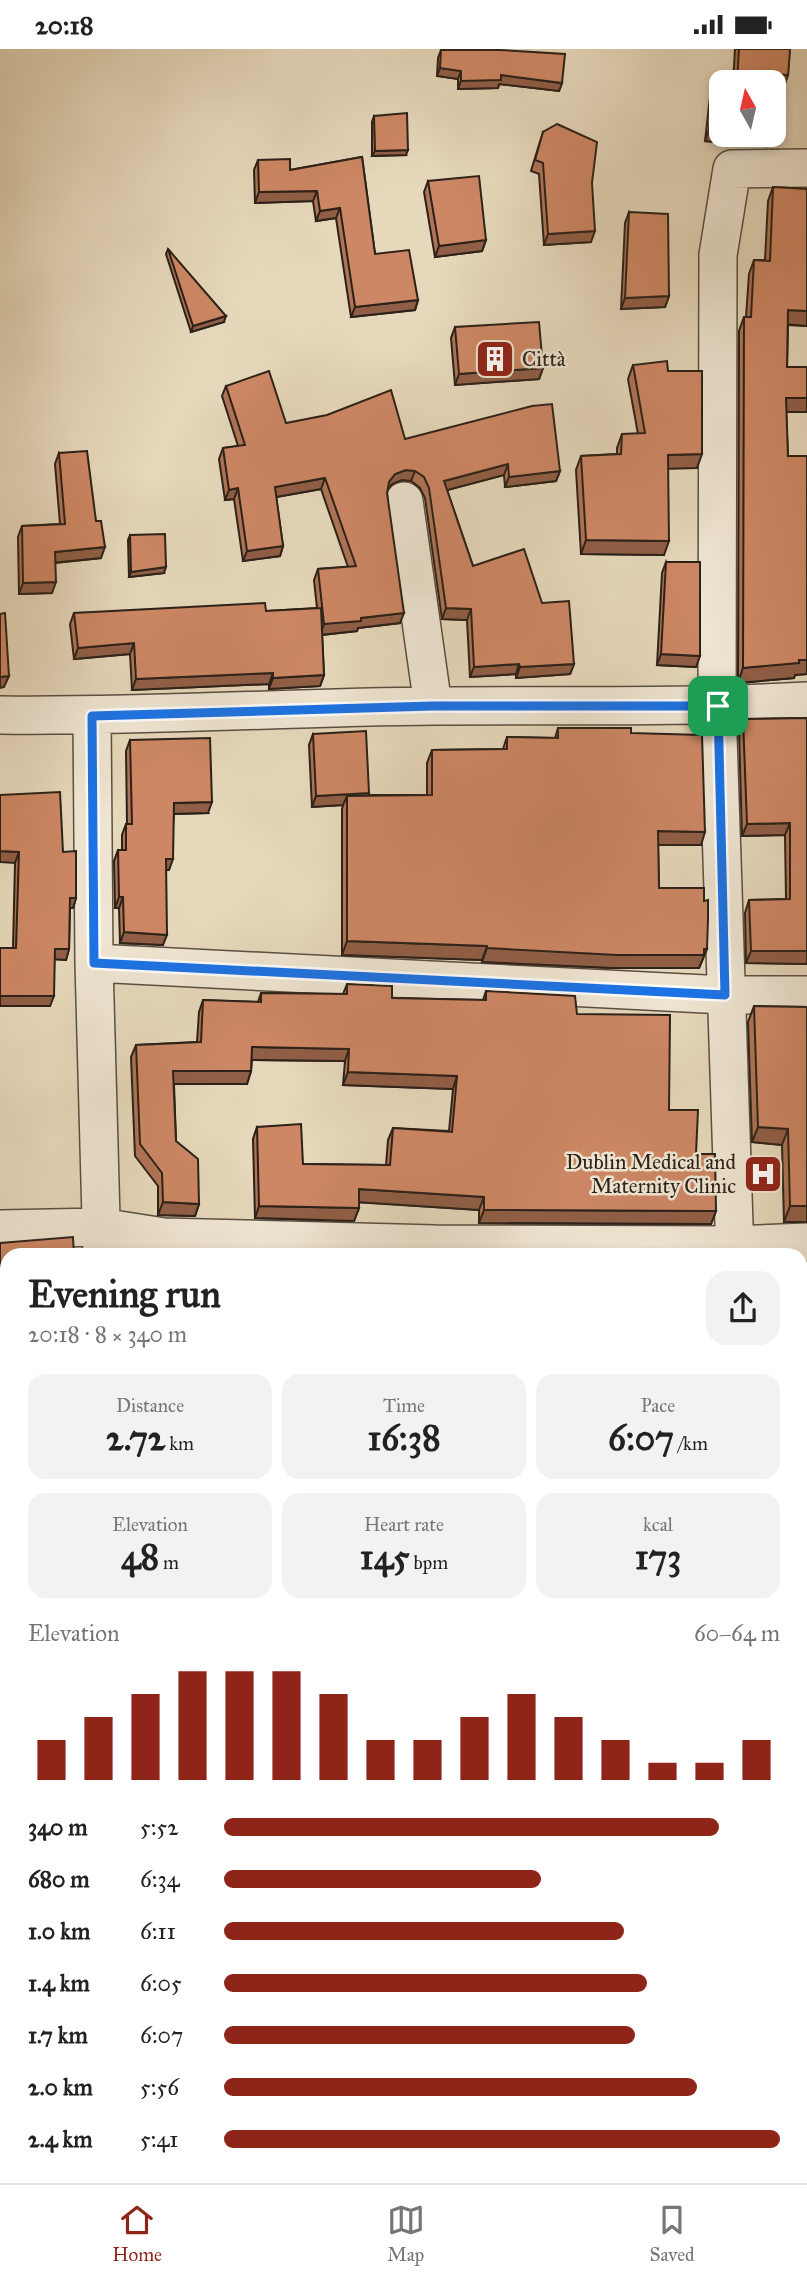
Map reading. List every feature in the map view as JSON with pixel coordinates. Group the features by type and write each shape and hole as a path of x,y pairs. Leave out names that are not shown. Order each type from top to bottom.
{"street":[{"path":"734,1248 718,706 718,255 732,169 807,168"},
{"path":"404,501 433,706"},
{"path":"0,715 92,716 433,706 718,706 807,701"},
{"path":"92,716 94,963 101,1241"},
{"path":"94,963 725,995 807,995"},
{"path":"0,1229 101,1241 163,1237 634,1248"},
{"path":"752,1248 807,1242"}],"building":[{"path":"739,49 790,49 788,75 786,70 738,70"},
{"path":"441,50 565,54 562,83 501,75 501,80 461,81 461,71 440,68"},
{"path":"407,113 408,150 375,151 374,116"},
{"path":"557,124 597,142 592,183 595,231 548,234 543,163 535,160 543,132"},
{"path":"362,157 375,254 409,250 418,300 355,307 340,208 320,211 317,191 259,192 258,160 290,159 290,170"},
{"path":"479,176 486,240 439,246 428,181"},
{"path":"773,187 807,189 807,311 788,310 787,367 807,367 807,398 786,398 788,456 807,456 807,660 743,668 744,317 751,317 754,260 770,261"},
{"path":"629,212 668,214 669,296 625,298"},
{"path":"168,249 226,316 193,326"},
{"name":"Città","path":"539,322 543,368 459,374 455,327"},
{"path":"667,361 668,371 702,371 702,454 668,455 669,541 586,540 581,456 621,454 622,434 645,433 633,365"},
{"path":"269,371 286,423 327,415 391,390 405,439 532,406 552,404 560,471 509,477 508,464 444,481 473,566 524,549 542,603 569,601 574,664 474,667 471,609 446,608 429,488 424,477 415,471 406,470 395,474 389,482 387,493 404,613 324,624 318,569 356,566 325,478 275,487 283,546 247,551 238,488 229,490 223,448 245,445 226,386"},
{"path":"87,451 96,521 101,521 105,547 55,552 56,582 23,583 22,526 65,524 59,453"},
{"path":"165,534 166,567 131,572 130,535"},
{"path":"666,562 700,562 700,656 661,654"},
{"path":"265,603 266,611 321,608 324,675 273,678 273,673 136,679 134,643 78,648 74,613"},
{"path":"5,613 9,676 0,677 0,614"},
{"path":"807,718 807,951 751,951 749,900 790,899 790,823 747,824 743,719"},
{"path":"558,728 631,728 631,733 702,735 705,832 658,831 659,888 704,888 704,901 708,900 708,919 707,949 704,949 704,955 617,955 487,946 347,941 347,796 432,795 432,750 507,749 507,737 558,738"},
{"path":"366,731 369,793 316,796 313,734"},
{"path":"210,738 212,802 174,803 173,859 166,859 167,935 124,932 123,897 119,897 118,850 126,850 126,824 132,824 130,740"},
{"path":"60,792 63,852 76,851 76,898 70,898 69,949 55,949 54,996 0,996 0,948 16,948 19,852 0,851 0,795"},
{"path":"347,984 392,986 392,998 486,1000 486,991 575,996 577,1014 670,1015 669,1110 698,1110 696,1154 715,1154 716,1211 484,1210 484,1197 359,1189 359,1208 259,1206 257,1127 301,1124 303,1164 390,1165 393,1128 452,1132 457,1076 348,1072 349,1049 252,1047 251,1071 173,1071 176,1141 198,1159 199,1204 163,1202 162,1173 140,1144 136,1045 201,1042 203,1000 261,1002 261,993 347,994"},
{"path":"754,1006 807,1007 807,1206 790,1206 788,1129 758,1127"},
{"path":"73,1237 74,1248 0,1248 0,1243"}],"place":[{"name":"Città","path":"495,359"},
{"name":"Dublin Medical and Maternity Clinic","path":"763,1174"}],"route":[{"path":"433,706 718,706 725,995 94,963 92,716 433,706"}]}
